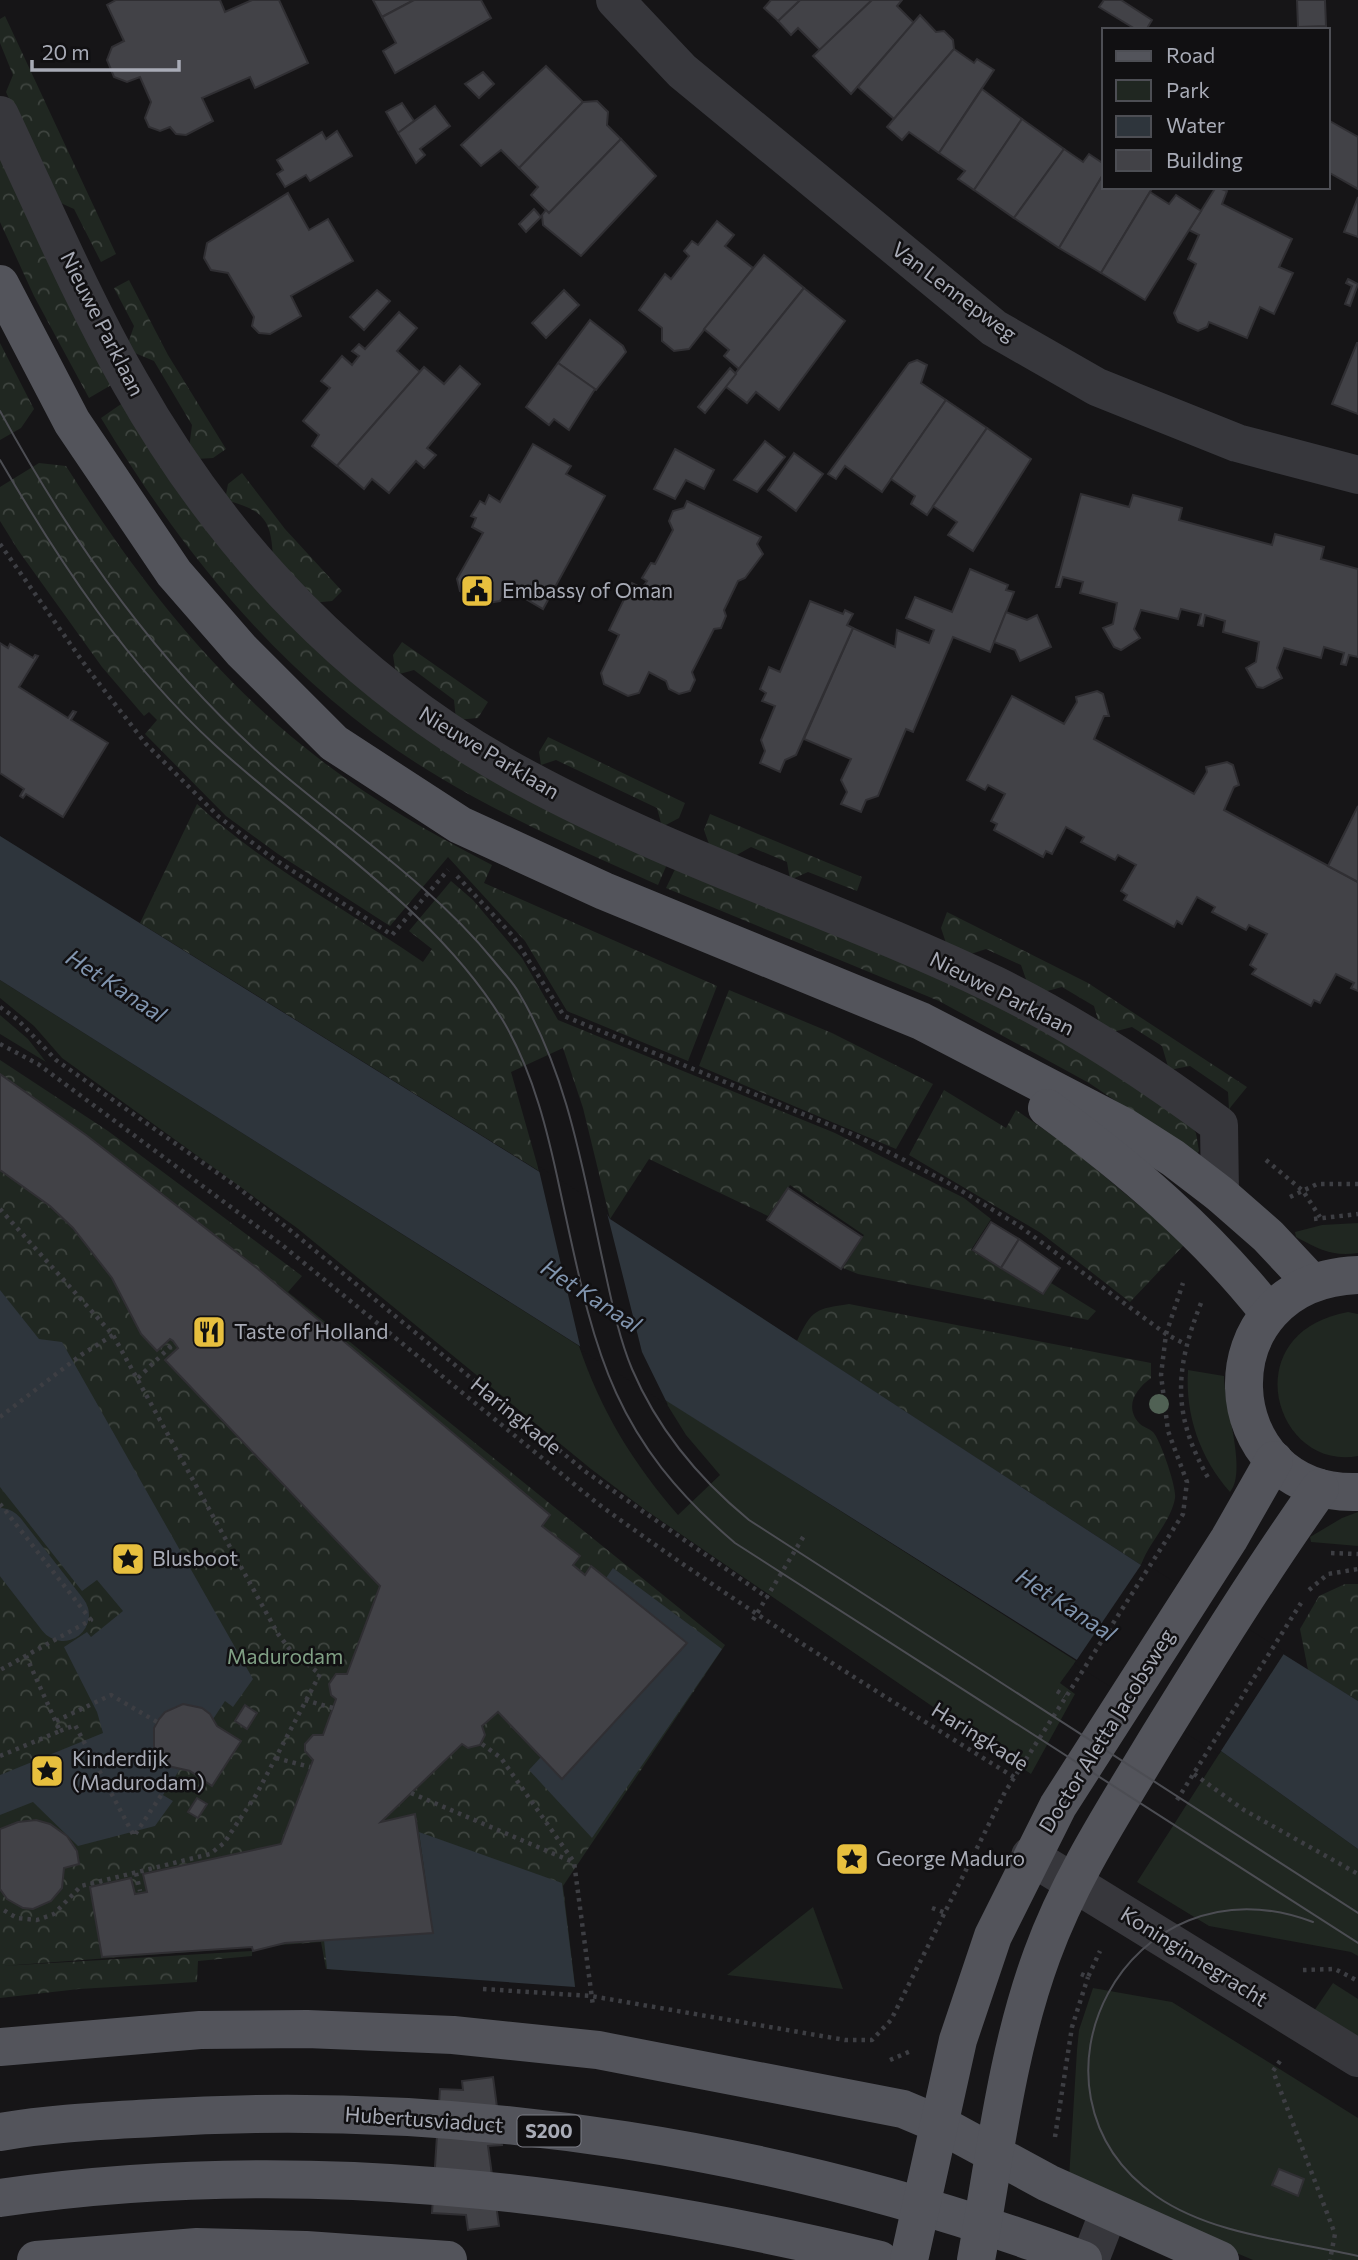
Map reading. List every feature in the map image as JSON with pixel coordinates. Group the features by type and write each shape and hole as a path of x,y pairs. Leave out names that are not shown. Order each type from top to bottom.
{"main road":[{"path":"0,284 72,422 174,573 242,652 334,743 460,825 604,891 922,1021 1123,1126 1173,1158 1220,1194 1268,1236 1312,1283"},
{"path":"922,1021 1112,1156 1230,1264 1269,1313"},
{"path":"1358,1275 1335,1276 1312,1283 1289,1295 1269,1313 1247,1353 1243,1376 1250,1421 1259,1442 1274,1460 1304,1482 1320,1488 1358,1492"},
{"name":"Doctor Aletta Jacobsweg","path":"909,2260 963,2026 993,1936 1030,1856 1274,1460"},
{"path":"976,2260 1010,2063 1041,1956 1073,1882 1098,1833 1241,1603 1320,1488"},
{"path":"0,2047 200,2031 307,2029 453,2035 598,2050 903,2109 941,2125 1048,2183 1220,2260"},
{"name":"Hubertusviaduct","path":"0,2132 33,2126 188,2116 313,2113 472,2121 645,2144 783,2171 909,2204 1083,2260"},
{"path":"0,2198 188,2180 312,2180 459,2186 628,2207 775,2234 880,2260"},
{"path":"36,2260 197,2248 306,2250 448,2260"}],"street":[{"name":"Van Lennepweg","path":"615,0 682,71 994,328 1108,391 1237,443 1358,475"},
{"name":"Nieuwe Parklaan","path":"0,115 94,316 131,384 194,483 236,540 284,595 355,661 410,706 528,780 728,872 864,927 998,987 1164,1084 1219,1125"},
{"path":"1219,1125 1220,1194"},
{"name":"Koninginnegracht","path":"1030,1856 1358,2058"},
{"path":"1090,2260 1109,2211"}],"path":[{"path":"0,544 90,672 146,744 219,817 271,857 392,935 449,868 513,936 564,1016 859,1137 945,1181 1018,1225 1166,1334 1185,1344"},
{"path":"0,1007 16,1019 56,1060 236,1186 586,1472 768,1598"},
{"name":"Haringkade","path":"0,1044 38,1064 282,1245 597,1503 755,1617 1022,1783"},
{"path":"1219,1125 1303,1191 1320,1217 1358,1214"},
{"path":"0,1209 113,1335 278,1634 292,1652 320,1674 276,1758 224,1843 210,1854 81,1886 54,1914 37,1920 17,1918 0,1908"},
{"path":"0,1417 81,1355 113,1335"},
{"path":"138,1378 173,1344"},
{"path":"0,1670 91,1620 2,1506"},
{"path":"755,1617 805,1534"},
{"path":"1322,1552 1358,1554"},
{"path":"482,1744 501,1758 574,1862 592,1996 845,2039 872,2040 891,2020 1015,1778 1069,1689 1159,1554"},
{"path":"1358,1569 1328,1574 1311,1588 1194,1774 1244,1810 1358,1874"},
{"path":"26,1656 60,1731"},
{"path":"1057,1691 1065,1696"},
{"path":"56,1721 111,1695 157,1722"},
{"path":"305,1700 333,1707"},
{"path":"0,1756 75,1725 134,1836 168,1785"},
{"path":"276,1758 310,1768"},
{"path":"411,1793 574,1862"},
{"path":"136,1873 139,1891"},
{"path":"932,1908 952,1917"},
{"path":"1048,2183 1072,2027 1088,1977"},
{"path":"1305,2026 1273,2071 1335,2234 1330,2260"}],"green space":[{"path":"5,16 116,254 101,262 74,209 54,200 6,92 13,75 0,43 0,19"},
{"path":"0,155 113,384 89,398 34,296 0,222"},
{"path":"129,280 168,355 226,449 213,458 196,459 189,449 192,425 154,361 130,351 127,346 134,326 114,288"},
{"path":"0,343 34,409 21,428 0,440"},
{"path":"124,402 243,572 668,862 658,885 520,821 465,792 386,743 337,705 248,619 208,572 134,471 101,418"},
{"path":"39,463 66,466 144,580 203,651 268,716 347,780 443,839 492,865 484,883 717,986 688,1061 567,1011 525,941 448,857 390,926 278,854 226,816 145,734 157,720 149,712 144,716 102,667 0,521 0,487"},
{"path":"242,473 285,529 342,591 332,601 312,603 273,560 271,535 263,519 249,508 225,500 228,484"},
{"path":"402,642 488,702 478,718 456,720 454,700 414,670 396,675 393,655"},
{"path":"548,737 685,803 679,818 662,827 657,808 556,760 541,765 539,752"},
{"path":"197,804 278,868 423,962 432,949 409,931 451,881 473,900 522,958 558,1020 835,1133 964,1198 991,1219 971,1250 1043,1295 1051,1283 1096,1311 1088,1320 858,1274 843,1268 864,1235 790,1185 768,1216 649,1159 610,1219 583,1108 563,1048 511,1072 539,1171 140,923"},
{"path":"710,814 862,877 857,891 808,872 790,880 787,862 751,847 733,857 710,847 704,830"},
{"path":"677,865 858,940 1032,1022 1185,1118 1196,1133 1199,1151 1196,1155 1089,1083 939,1001 666,888"},
{"path":"947,912 1088,983 1247,1087 1229,1109 1228,1092 1190,1066 1169,1070 1162,1046 1132,1027 1109,1033 1100,1027 1094,1006 1062,987 1040,993 1029,988 1021,965 986,949 965,956 948,949 941,928"},
{"path":"0,980 579,1346 597,1393 620,1435 647,1476 678,1515 720,1475 686,1435 663,1398 1076,1661 1060,1683 1075,1694 1031,1774 644,1509 591,1469 297,1228 62,1058 34,1026 0,998"},
{"path":"729,990 832,1033 933,1084 896,1149 699,1066"},
{"path":"0,1015 28,1039 46,1062 0,1034"},
{"name":"Madurodam","path":"0,1060 108,1131 302,1276 288,1292 725,1645 563,1886 575,1986 326,1969 321,1942 2,1966 252,1951 252,1956 198,1961 197,1982 79,1989 0,1998"},
{"path":"944,1090 1006,1128 1016,1110 1072,1149 1185,1244 1130,1302 1041,1233 909,1155"},
{"path":"1358,1223 1358,1253 1326,1251 1296,1237 1295,1232 1322,1225"},
{"path":"849,1304 1151,1363 1151,1378 1134,1398 1132,1410 1139,1423 1153,1432 1160,1444 1171,1475 1175,1498 1169,1515 1141,1565 797,1341 816,1312"},
{"path":"1348,1312 1358,1314 1358,1456 1329,1455 1305,1443 1288,1423 1279,1398 1279,1371 1289,1346 1312,1325"},
{"path":"1188,1370 1224,1376 1237,1469 1230,1492 1210,1465 1197,1435 1189,1403"},
{"path":"1358,1512 1358,1546 1311,1542 1310,1537"},
{"path":"1345,1584 1358,1584 1358,1701 1308,1670 1300,1629 1319,1596"},
{"path":"1221,1751 1358,1849 1358,1956 1351,1952 1209,1926 1137,1882"},
{"path":"813,1907 843,1989 727,1975"},
{"path":"1333,1983 1358,1999 1358,2038 1314,2011"},
{"path":"1093,1988 1172,2002 1358,2118 1358,2260 1253,2260 1134,2210 1069,2178 1079,2030"}],"water":[{"name":"Het Kanaal","path":"0,836 607,1214 610,1219 1141,1565 1358,1701 1358,1849 1221,1751 0,980"},
{"path":"0,1290 39,1339 62,1342 253,1679 233,1707 225,1701 163,1795 173,1801 155,1826 78,1846 33,1802 0,1815 0,1775 103,1733 97,1712 64,1647 87,1632 91,1637 123,1611 97,1580 82,1591 0,1487"},
{"path":"613,1568 722,1649 592,1838 529,1770 541,1757 562,1779 687,1644 606,1578"},
{"path":"419,1832 562,1883 575,1987 327,1969 324,1940 433,1933"}],"pier":[{"path":"538,1166 606,1209 642,1352 668,1405 581,1350"},
{"path":"1143,1562 1285,1652 1219,1754 1074,1664"}],"building":[{"path":"116,0 220,0 225,12 252,0 279,0 308,63 255,88 250,77 202,98 213,121 186,135 176,134 170,127 160,131 149,127 145,118 151,102 140,77 127,82 114,77 107,60 112,47 124,41 107,5"},
{"path":"373,0 414,0 382,17"},
{"path":"414,0 481,0 491,18 395,73 383,51 396,43 382,17"},
{"path":"771,0 800,0 778,21 764,8"},
{"path":"800,0 872,0 820,50 798,28 791,35 778,21"},
{"path":"872,0 902,0 897,6 914,23 851,94 813,56"},
{"path":"1104,0 1121,0 1152,20 1147,28 1134,28 1099,7"},
{"path":"1297,0 1325,0 1326,26 1298,27"},
{"path":"920,15 936,32 944,31 953,40 954,49 894,119 858,87"},
{"path":"954,49 974,63 977,59 994,70 939,153 909,132 902,140 887,127"},
{"path":"546,66 583,102 519,168 501,150 481,166 461,145"},
{"path":"483,72 494,84 479,98 465,84"},
{"path":"982,89 1022,119 974,190 958,179 965,171 939,153"},
{"path":"597,101 608,112 607,125 621,139 549,213 531,195 538,187 519,168 583,102"},
{"path":"402,103 414,121 398,133 386,112"},
{"path":"435,106 450,126 420,149 425,155 416,163 398,133"},
{"path":"1022,119 1064,149 1014,218 974,190"},
{"path":"1330,121 1358,137 1358,189 1330,173"},
{"path":"337,131 352,156 310,181 306,175 285,187 277,174 283,170 277,160 322,132 326,139"},
{"path":"621,139 656,176 581,256 543,225 542,215 546,210 549,213"},
{"path":"1064,149 1083,162 1089,154 1102,163 1102,176 1059,248 1014,218"},
{"path":"1102,176 1102,189 1152,189 1101,273 1059,248"},
{"path":"1215,189 1222,189 1227,191 1222,204 1292,239 1279,267 1293,273 1274,314 1260,307 1247,338 1209,322 1207,327 1198,331 1178,322 1174,313 1196,264 1188,259 1199,235 1189,230"},
{"path":"1150,192 1169,204 1176,195 1201,211 1145,300 1101,273"},
{"path":"288,193 309,230 328,219 353,261 291,296 301,316 270,334 259,333 252,326 254,317 228,273 211,270 204,258 207,243"},
{"path":"1358,197 1358,237 1344,232"},
{"path":"534,209 541,217 526,232 519,224"},
{"path":"717,221 734,235 725,246 753,268 689,349 674,351 662,341 662,328 639,310 665,274 671,279 689,256 684,251 692,241 698,245"},
{"path":"764,255 804,288 739,369 724,356 729,350 704,329"},
{"path":"1348,279 1358,284 1350,306 1345,304 1352,286 1346,283"},
{"path":"804,288 845,321 779,410 756,392 747,403 725,386"},
{"path":"377,290 390,301 364,330 350,317"},
{"path":"564,290 579,305 546,338 532,323"},
{"path":"399,312 417,328 397,351 420,372 337,466 312,446 319,435 303,421 330,388 321,381 342,356 352,365 359,356 352,351 359,344 365,349"},
{"path":"590,320 623,346 626,352 596,390 558,363"},
{"path":"1358,343 1358,414 1332,404"},
{"path":"917,360 927,365 921,383 946,400 882,492 845,466 836,479 828,474 909,363"},
{"path":"558,363 595,389 569,430 554,419 549,425 526,407"},
{"path":"460,366 480,384 427,448 436,455 424,468 416,461 389,493 372,479 364,489 337,466 424,367 444,384"},
{"path":"730,368 736,374 705,413 698,407"},
{"path":"946,400 987,428 927,515 911,504 915,496 891,479"},
{"path":"987,428 1031,459 973,551 948,535 957,522 933,506"},
{"path":"765,441 785,457 757,492 734,480"},
{"path":"533,444 571,466 566,474 605,496 543,609 507,588 500,601 481,604 460,591 457,579 483,533 472,527 476,518 471,516 480,501 485,504 489,495 500,502"},
{"path":"675,449 714,470 704,489 686,480 675,499 654,489"},
{"path":"794,453 823,474 796,511 768,490"},
{"path":"1081,494 1129,507 1133,495 1182,508 1179,520 1272,545 1275,534 1324,547 1321,559 1358,569 1358,657 1349,655 1346,665 1341,664 1344,653 1324,647 1321,658 1284,648 1277,668 1282,678 1263,688 1257,687 1246,668 1256,662 1259,642 1223,632 1225,621 1205,615 1203,626 1198,625 1201,614 1181,609 1178,619 1141,610 1134,629 1140,638 1121,650 1114,647 1103,628 1113,624 1117,603 1080,593 1083,582 1063,577 1060,587 1056,587"},
{"path":"687,501 761,537 757,544 763,554 745,578 738,581 724,610 726,616 721,628 714,629 692,672 695,680 690,691 679,694 669,689 666,681 649,672 639,693 628,696 604,684 601,673 619,635 609,630 632,583 642,588 647,581 642,578 651,563 655,564 673,530 669,521 673,511 684,508"},
{"path":"970,569 1008,585 1006,590 1014,592 990,652 953,637 913,732 906,729 878,796 866,800 861,812 841,804 847,792 841,780 851,759 804,739 853,628 895,647 897,630 929,643 934,630 906,618 915,597 952,612"},
{"path":"810,601 843,614 845,610 853,614 847,625 853,628 796,755 785,760 780,772 760,763 765,751 761,740 775,706 762,701 766,693 760,689 769,667 780,672"},
{"path":"1006,612 1027,620 1037,615 1051,647 1020,661 1015,650 994,642"},
{"path":"0,643 8,648 10,644 33,658 38,656 19,687 68,718 73,711 76,712 71,720 108,743 63,817 26,794 23,798 20,796 24,789 0,773"},
{"path":"1097,691 1103,694 1109,716 1104,716 1094,739 1194,794 1207,772 1206,767 1227,762 1233,765 1239,785 1234,787 1224,810 1358,882 1358,991 1351,988 1354,983 1336,974 1320,1003 1314,1000 1311,1006 1252,974 1256,969 1250,965 1267,934 1249,925 1246,930 1212,912 1215,907 1197,897 1182,924 1177,921 1174,927 1124,900 1127,895 1121,891 1136,865 1118,855 1115,860 1081,842 1084,837 1066,827 1052,854 1046,851 1043,857 994,830 997,824 991,821 1005,794 988,785 985,790 967,780 1012,696 1064,724 1077,702 1076,697"},
{"path":"1358,806 1358,882 1328,866"},
{"path":"0,1074 86,1135 258,1269 550,1515 542,1526 580,1556 573,1565 585,1575 591,1566 687,1643 562,1779 498,1712 482,1726 485,1735 480,1745 468,1748 462,1744 381,1822 415,1814 433,1933 285,1943 253,1951 252,1947 102,1957 90,1887 131,1878 135,1894 147,1892 143,1874 281,1844 313,1760 305,1751 305,1744 313,1735 323,1735 336,1699 331,1695 329,1684 336,1674 347,1674 380,1586 165,1360 178,1348 173,1341 170,1339 157,1351 141,1334 112,1278 73,1228 50,1206 0,1170"},
{"path":"788,1188 862,1237 841,1269 767,1220"},
{"path":"991,1222 1019,1239 1001,1268 973,1250"},
{"path":"1019,1239 1060,1268 1043,1294 1001,1268"},
{"path":"183,1704 202,1708 210,1714 217,1726 241,1741 212,1786 190,1771 168,1766 154,1747 154,1728 159,1719 165,1712"},
{"path":"245,1705 257,1713 247,1729 235,1721"},
{"path":"197,1798 207,1804 198,1818 188,1812"},
{"path":"36,1820 50,1824 67,1836 77,1851 79,1864 64,1868 62,1888 51,1901 33,1909 23,1908 7,1899 0,1889 0,1829 18,1822"},
{"path":"493,2077 502,2145 488,2146 499,2226 468,2230 466,2215 432,2213 440,2089 463,2090 462,2081"},
{"path":"1279,2169 1304,2179 1298,2196 1272,2185"}],"waterway":[{"path":"0,1534 63,1615"}],"tram line":[{"path":"0,411 89,556 122,602 195,690 277,769 445,908 517,989 536,1024 562,1090 581,1159 615,1316 627,1356 654,1412 696,1470 749,1520 1358,1913"},
{"path":"0,460 71,574 153,681 183,714 252,778 409,909 445,945 477,983 505,1024 524,1063 539,1105 584,1296 612,1384 632,1425 658,1464 692,1503 735,1543 1358,1943"},
{"path":"1313,1922 1246,1909 1188,1921 1142,1950 1108,1993 1090,2045 1091,2099 1112,2151 1156,2196 1178,2209 1202,2220 1253,2235 1358,2256"}],"place":[{"name":"Embassy of Oman","path":"477,591"},
{"name":"Taste of Holland","path":"209,1332"},
{"name":"Blusboot","path":"128,1559"},
{"name":"Kinderdijk (Madurodam)","path":"47,1771"},
{"name":"George Maduro","path":"852,1859"}]}
